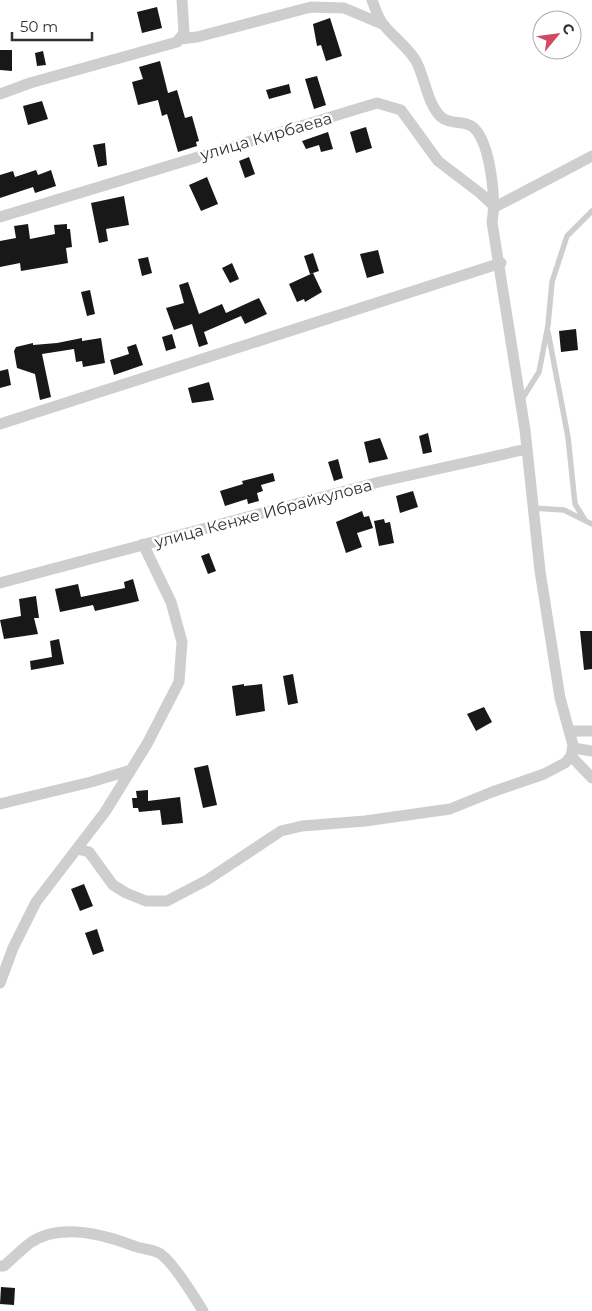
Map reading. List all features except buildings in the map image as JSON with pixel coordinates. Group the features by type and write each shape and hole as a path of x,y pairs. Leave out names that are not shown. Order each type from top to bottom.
{"street":[{"path":"0,94 30,83 177,42 184,33 182,0"},
{"path":"372,0 382,24"},
{"path":"180,39 197,37 310,7 344,8 382,24 402,42 416,62 434,107 442,117 456,124 463,123 473,127 481,140 493,181 495,208 492,222 501,263 527,449 540,571 560,698 570,731 572,752 592,778"},
{"name":"улица Кирбаева","path":"0,217 377,103 401,110 438,161 480,193 495,208"},
{"path":"495,208 592,156"},
{"path":"0,424 501,263"},
{"name":"улица Кенже Ибрайкулова","path":"0,582 379,482 527,449"},
{"path":"1,976 36,902 105,812 131,770 179,682 182,642 171,602 143,544"},
{"path":"570,731 592,731"},
{"path":"572,752 592,751"},
{"path":"78,849 89,852 113,885 126,894 146,900 167,901 207,880 281,831 302,826 365,821 450,809 544,774 564,763 572,752"},
{"path":"0,804 91,782 131,770"},
{"path":"2,1266 31,1242 50,1234 74,1232 108,1236 142,1249 160,1253 176,1271 204,1311"}],"lane":[{"path":"520,400 539,372 548,330 552,282 567,236 592,211"},
{"path":"548,330 568,437 575,504 585,520"},
{"path":"534,508 564,510 592,524"}]}
